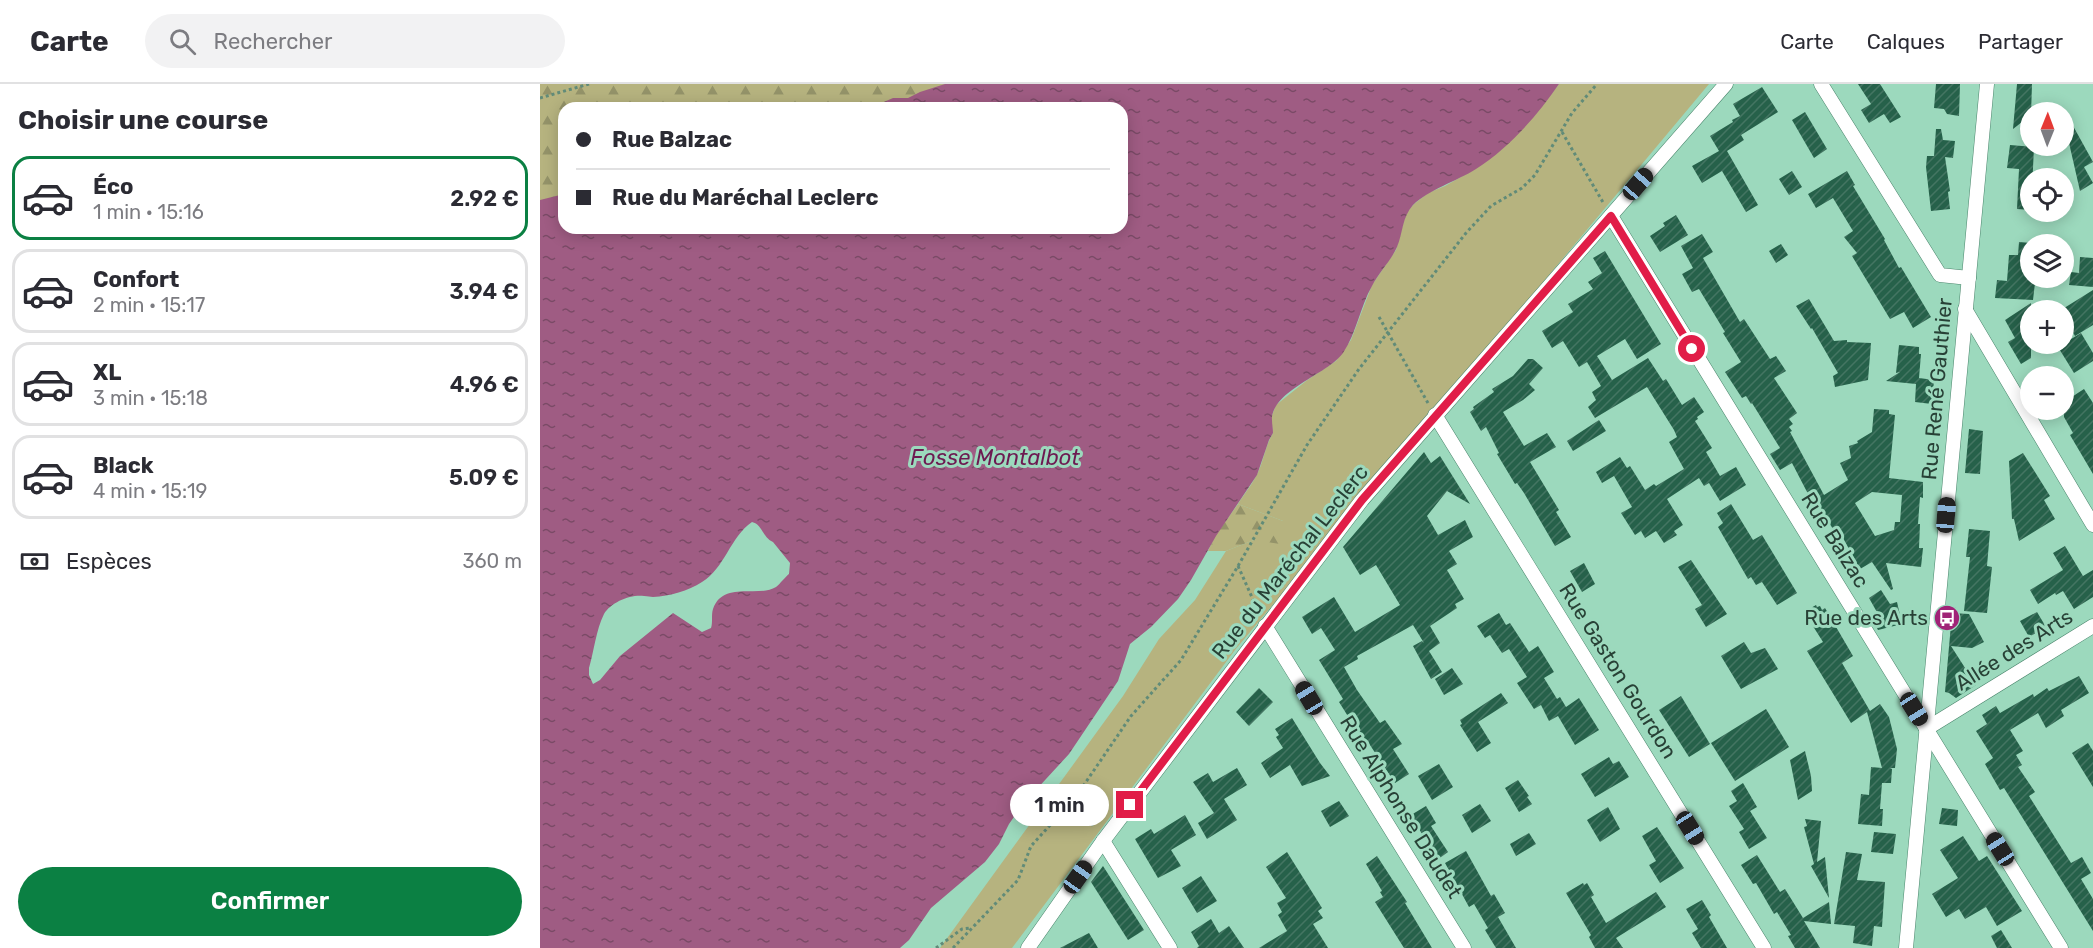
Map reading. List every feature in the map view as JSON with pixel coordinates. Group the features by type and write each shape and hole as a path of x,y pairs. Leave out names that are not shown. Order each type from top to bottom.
{"street":[{"name":"Rue du Maréchal Leclerc","path":"1028,948 1103,841 1362,500 1726,84"},
{"path":"1821,84 1940,275 1969,278"},
{"name":"Rue René Gauthier","path":"1906,948 1987,84"},
{"name":"Rue Balzac","path":"1611,216 2061,948"},
{"path":"1965,309 2093,525"},
{"name":"Rue Gaston Gourdon","path":"1435,415 1764,948"},
{"name":"Rue Alphonse Daudet","path":"1265,626 1464,948"},
{"name":"Allée des Arts","path":"1926,729 2093,626"},
{"path":"1103,841 1170,948"}],"path":[{"path":"540,98 589,84"},
{"path":"953,948 1018,880 1031,846 1075,798 1131,716 1181,660 1307,445 1359,369 1472,226 1491,206 1522,188 1535,175 1572,113 1597,84"},
{"path":"1561,130 1611,216"},
{"path":"1379,317 1435,415"},
{"path":"1238,566 1265,626"},
{"path":"1075,798 1103,841"},
{"path":"936,948 962,929 972,928"}],"green space":[{"path":"540,84 967,84 902,102 558,102 558,198 540,202"},
{"path":"1559,84 1709,84 1235,650 1012,948 940,948 1123,696 1159,639 1195,600 1226,551 1254,540 1283,521 1238,504 1259,470 1273,433 1271,418 1276,405 1336,361 1351,340 1372,285 1396,250 1406,213 1428,193 1475,169 1502,149 1534,116"},
{"path":"1238,504 1283,521 1287,545 1254,540 1226,551 1208,551 1215,536"}],"water":[{"name":"Fosse Montalbot","path":"945,84 1559,84 1532,119 1500,151 1476,169 1426,195 1409,210 1397,247 1368,294 1352,337 1343,353 1325,369 1290,391 1274,409 1273,433 1257,475 1216,536 1178,599 1151,627 1130,644 1118,681 1069,754 1023,804 999,844 985,862 931,908 909,940 900,948 540,948 540,200 558,196 558,234 1128,234 1128,102 884,102 893,98 908,98","holes":["752,522 790,563 789,574 776,587 769,590 733,592 725,595 718,600 713,609 711,628 702,632 673,613 620,656 600,680 593,684 589,668 599,627 607,610 627,598 666,596 697,585 716,569 744,528"]}],"building":[{"path":"1858,84 1880,84 1901,117 1890,123 1884,114 1869,123 1861,110 1871,104"},
{"path":"1936,84 1960,84 1959,116 1947,114 1944,109 1934,108"},
{"path":"2017,84 2032,84 2031,102 2020,102 2020,124 2013,129"},
{"path":"1762,87 1778,112 1741,135 1744,140 1727,151 1758,205 1746,212 1722,171 1702,183 1692,166 1719,151 1710,136 1740,116 1733,104"},
{"path":"1805,112 1827,149 1814,158 1792,120"},
{"path":"2074,128 2093,162 2084,167 2093,183 2080,191 2072,156 2074,156"},
{"path":"1936,129 1941,129 1943,140 1955,141 1953,158 1945,157 1950,209 1931,211 1926,167 1927,156 1934,156"},
{"path":"2010,145 2020,146 2020,156 2034,156 2033,168 2020,168 2020,209 2017,209 2019,169 2007,168"},
{"path":"1792,171 1802,187 1789,195 1779,179"},
{"path":"1847,171 1899,268 1901,267 1931,317 1913,328 1904,312 1890,319 1852,256 1857,253 1844,237 1853,231 1833,198 1816,208 1808,194"},
{"path":"1676,215 1688,235 1660,252 1650,236 1665,226 1663,223"},
{"path":"1702,234 1713,252 1703,258 1740,322 1744,319 1770,359 1776,356 1786,371 1774,378 1797,413 1789,419 1793,424 1789,427 1792,431 1790,432 1824,495 1848,480 1840,463 1851,458 1849,446 1858,443 1857,441 1872,432 1874,409 1889,410 1889,414 1895,415 1889,478 1923,482 1923,498 1920,497 1918,524 1920,524 1919,548 1923,548 1921,567 1886,563 1893,589 1891,590 1872,562 1860,569 1837,527 1833,529 1823,513 1819,515 1792,463 1780,470 1770,454 1780,448 1752,403 1746,396 1742,398 1725,372 1741,362 1699,289 1692,292 1682,274 1693,268 1681,246","holes":["1872,492 1902,495 1900,522 1895,522 1894,530 1875,536 1855,503"]},
{"path":"2020,242 2020,288 2034,288 2033,300 1995,298 1997,280 2007,281 2009,255 2018,255"},
{"path":"1781,244 1788,255 1776,263 1769,251"},
{"path":"1605,251 1661,344 1637,359 1625,339 1597,356 1612,380 1648,358 1663,381 1666,379 1682,405 1694,397 1704,412 1695,421 1712,448 1706,452 1720,476 1736,467 1746,485 1720,501 1709,483 1704,486 1699,478 1667,499 1683,525 1674,531 1677,535 1664,543 1656,531 1645,538 1641,531 1635,535 1621,513 1632,507 1614,476 1602,483 1596,472 1620,457 1627,468 1630,466 1645,490 1654,484 1656,486 1684,469 1669,442 1677,437 1674,430 1647,387 1595,418 1588,407 1596,400 1592,392 1601,386 1587,362 1579,367 1563,341 1552,348 1542,331 1573,312 1568,304 1593,289 1588,282 1602,273 1593,258"},
{"path":"2080,257 2093,258 2093,287 2074,285 2074,272 2079,273"},
{"path":"2093,290 2093,325 2075,336 2074,334 2074,302"},
{"path":"1809,299 1834,341 1871,343 1868,380 1835,387 1833,376 1838,373 1812,328 1796,306"},
{"path":"2020,310 2020,354 2031,354 2031,358 2021,364 2008,342 2015,338 2005,320"},
{"path":"2081,333 2093,353 2093,361 2074,373 2074,366 2070,366 2062,354 2074,354 2074,337"},
{"path":"1899,345 1919,347 1919,354 1921,354 1919,378 1934,380 1932,404 1915,402 1916,384 1886,381 1900,372 1896,373"},
{"path":"1528,359 1533,359 1543,368 1529,384 1535,390 1503,412 1524,446 1547,433 1556,447 1530,462 1559,510 1556,512 1571,537 1555,546 1524,493 1517,483 1515,484 1497,454 1499,453 1486,427 1481,431 1470,412 1474,409 1473,407 1494,392 1492,389 1513,376"},
{"path":"2084,389 2093,403 2093,474 2070,435 2073,433 2066,420 2074,420 2074,396"},
{"path":"1599,420 1606,431 1573,451 1567,441"},
{"path":"1969,429 1983,431 1980,474 1965,473"},
{"path":"1424,452 1431,463 1440,456 1470,504 1447,491 1427,516 1438,535 1465,520 1473,537 1449,551 1457,564 1447,570 1464,599 1455,604 1457,608 1430,626 1440,643 1429,651 1442,672 1431,679 1413,646 1422,641 1424,643 1413,625 1357,656 1358,659 1344,667 1380,723 1385,720 1402,744 1393,749 1409,774 1395,783 1368,742 1365,744 1339,702 1343,699 1319,660 1335,650 1321,628 1312,634 1302,617 1334,597 1355,632 1400,605 1376,565 1360,575 1343,547"},
{"path":"2023,453 2050,496 2044,500 2055,519 2019,541 2014,519 2012,519 2009,461"},
{"path":"1731,504 1753,540 1762,535 1797,593 1777,605 1762,582 1756,585 1751,577 1748,579 1718,527 1723,523 1717,513"},
{"path":"1969,529 1990,531 1987,566 1992,567 1987,613 1964,611 1970,557 1966,557"},
{"path":"2065,546 2083,576 2093,570 2093,597 2074,609 2063,591 2056,595 2055,593 2038,604 2030,590 2063,570 2053,553"},
{"path":"1691,560 1727,614 1706,627 1695,609 1702,605 1678,567"},
{"path":"1584,563 1595,584 1582,592 1570,571"},
{"path":"1881,590 1890,604 1897,602 1902,624 1878,630 1871,617 1878,614 1869,598"},
{"path":"1816,605 1822,610 1825,608 1853,656 1842,663 1870,711 1880,704 1889,717 1897,749 1895,768 1890,768 1892,769 1891,783 1882,783 1880,809 1883,809 1882,826 1858,824 1861,794 1869,795 1871,767 1882,768 1867,712 1851,723 1807,651 1823,642 1804,612"},
{"path":"2037,612 2046,627 2029,637 2020,621"},
{"path":"1499,613 1506,625 1510,623 1529,652 1538,646 1554,672 1544,678 1557,699 1560,697 1566,707 1579,698 1599,730 1575,745 1558,716 1549,721 1541,705 1534,709 1517,683 1527,677 1509,649 1502,653 1490,635 1485,638 1477,626"},
{"path":"1952,613 1969,614 1984,642 1972,648 1951,646 1976,685 1956,698 1945,692"},
{"path":"1744,642 1751,653 1765,648 1778,669 1741,689 1721,656"},
{"path":"1452,668 1463,684 1444,695 1435,679"},
{"path":"2079,676 2089,693 2061,710 2064,716 2046,728 2038,713 2010,730 2023,751 2016,755 2022,765 2018,767 2035,792 2029,796 2071,863 2082,857 2091,873 2081,879 2093,899 2093,931 2004,788 2000,790 1985,764 1993,758 1976,731 1987,724 1982,715 1996,706 2000,713 2033,694 2034,697 2047,688 2049,691"},
{"path":"1259,688 1273,702 1249,726 1236,712"},
{"path":"1501,693 1508,703 1478,722 1491,743 1477,752 1460,725 1462,724 1460,720"},
{"path":"1681,696 1710,744 1689,757 1659,710"},
{"path":"1766,709 1789,747 1735,781 1711,743"},
{"path":"1292,718 1330,776 1302,786 1290,765 1270,778 1261,763 1283,748 1276,737 1279,735 1275,729"},
{"path":"2088,743 2093,751 2093,787 2072,753"},
{"path":"1805,751 1812,791 1798,800 1790,760"},
{"path":"1609,757 1613,764 1619,761 1629,777 1595,797 1581,774"},
{"path":"1439,764 1453,787 1432,800 1418,776"},
{"path":"1237,768 1247,785 1224,799 1237,820 1207,839 1198,823 1214,813 1193,782 1208,773 1213,782"},
{"path":"1518,780 1532,804 1519,812 1505,788"},
{"path":"1743,783 1757,807 1750,811 1767,838 1749,849 1739,832 1744,829 1729,806 1737,801 1731,791"},
{"path":"1339,801 1349,816 1330,827 1321,811"},
{"path":"1480,804 1491,821 1472,833 1462,815"},
{"path":"1426,806 1436,823 1431,826 1448,852 1437,860 1411,815"},
{"path":"1608,807 1620,829 1600,842 1587,820"},
{"path":"1942,808 1958,810 1957,826 1939,824"},
{"path":"1185,815 1196,835 1171,850 1181,866 1158,878 1135,839 1151,829 1154,834"},
{"path":"1805,819 1821,821 1817,862 1825,857 1829,898 1811,866 1814,864 1804,827 1807,826"},
{"path":"1657,827 1684,868 1660,883 1649,865 1656,861 1642,836"},
{"path":"1874,832 1896,834 1893,854 1871,852"},
{"path":"1529,833 1536,844 1516,856 1510,844"},
{"path":"1963,836 1979,861 1987,856 2022,911 1997,926 1986,907 1965,919 1959,909 1946,917 1932,894 1958,878 1940,850"},
{"path":"1466,851 1491,896 1494,894 1505,913 1498,917 1516,948 1496,948 1474,904 1469,907 1445,863"},
{"path":"1287,852 1322,908 1318,911 1323,918 1313,924 1328,948 1259,948 1287,931 1278,915 1282,912 1277,903 1286,898 1266,867"},
{"path":"1846,852 1862,854 1857,880 1885,882 1882,927 1874,926 1872,946 1853,943 1855,926 1834,924"},
{"path":"1757,855 1780,892 1785,889 1803,918 1829,902 1831,924 1804,921 1820,948 1795,948 1788,936 1791,935 1777,912 1774,914 1756,883 1753,884 1741,865"},
{"path":"1377,856 1407,902 1405,903 1432,948 1404,948 1375,902 1383,897 1380,892 1382,891 1366,864"},
{"path":"1103,866 1144,930 1128,940 1091,882"},
{"path":"1201,876 1217,901 1197,913 1182,888"},
{"path":"1583,883 1584,885 1587,883 1594,895 1591,897 1606,923 1656,892 1666,907 1616,938 1623,948 1595,948 1589,937 1591,935 1566,893"},
{"path":"1702,900 1727,948 1701,948 1692,933 1698,929 1686,909"},
{"path":"1211,919 1219,933 1229,926 1244,948 1197,948 1199,946 1191,932"},
{"path":"2001,930 2012,948 1997,948 1991,936"},
{"path":"1089,933 1098,948 1060,948"}],"place":[{"name":"Rue des Arts","path":"1947,618"}],"route":[{"path":"1130,805 1362,500 1611,216 1692,349"}]}
